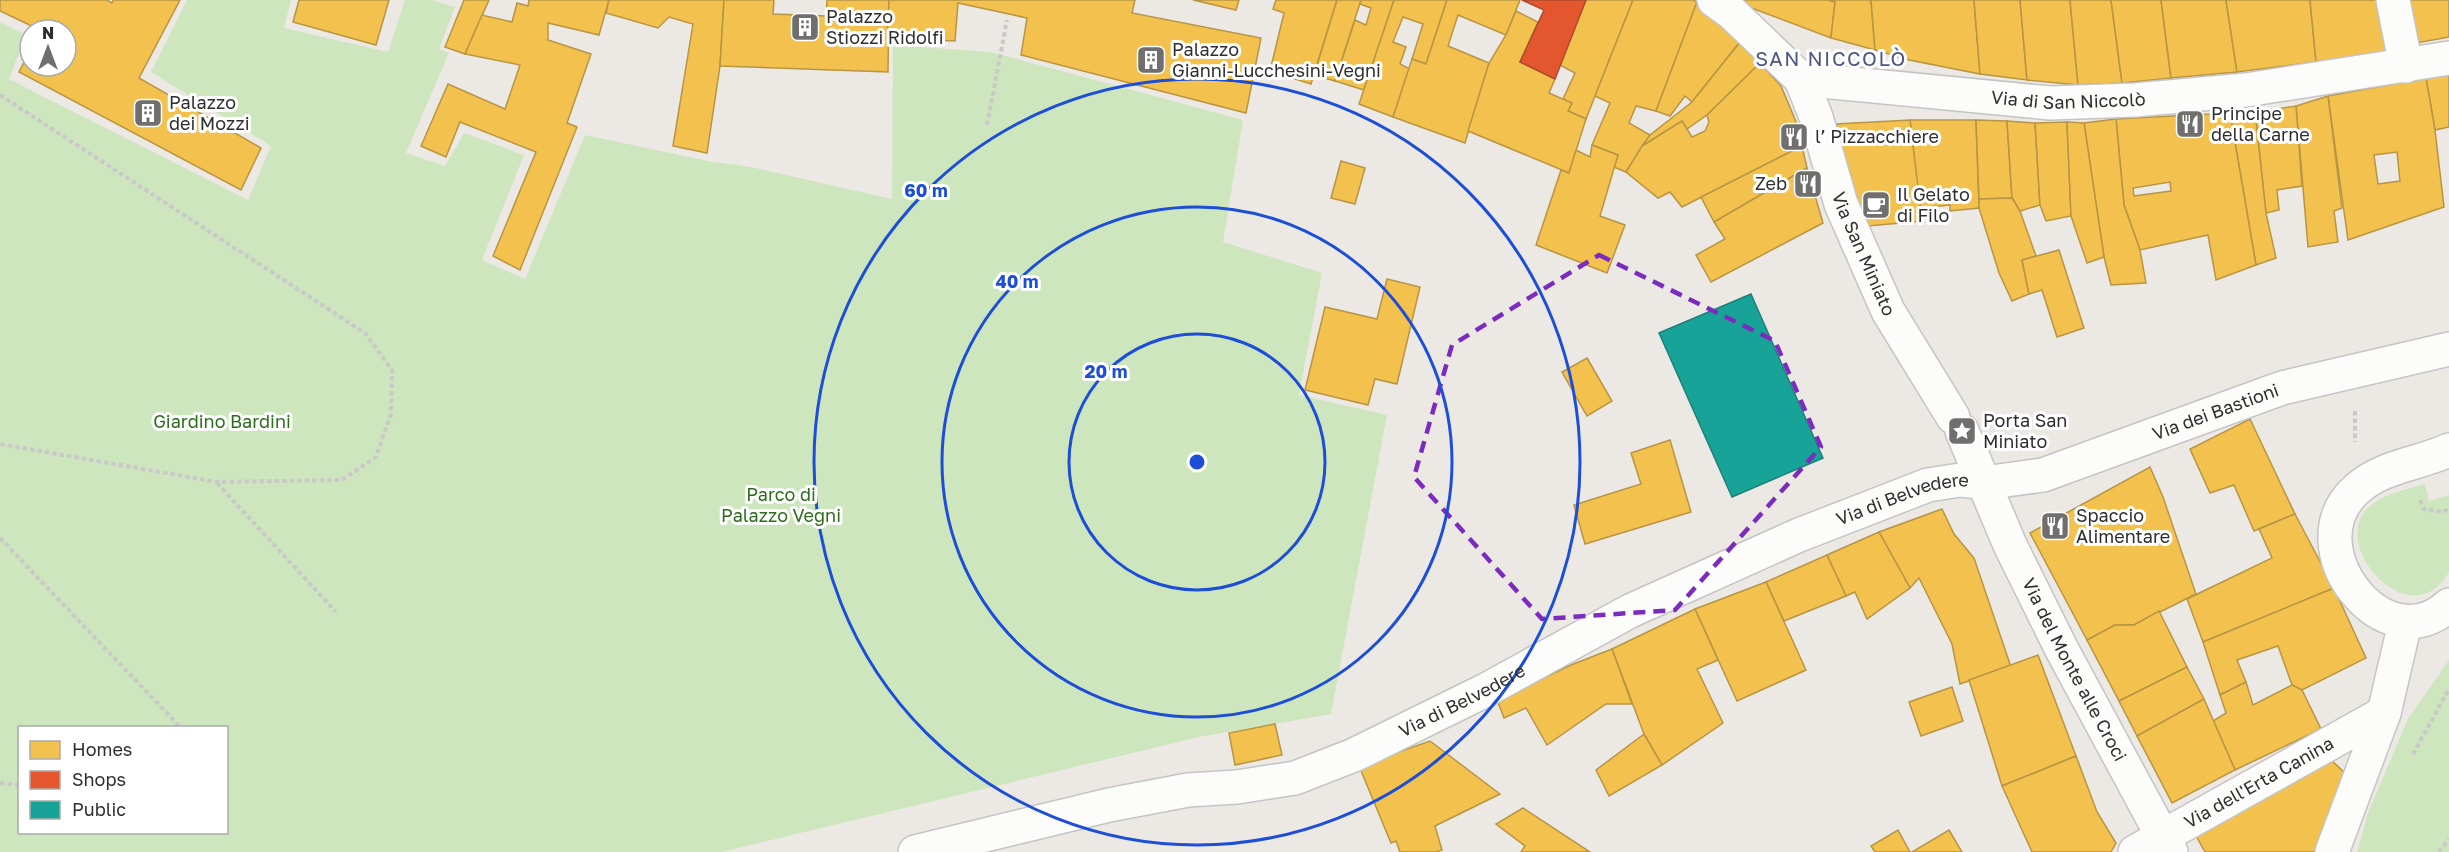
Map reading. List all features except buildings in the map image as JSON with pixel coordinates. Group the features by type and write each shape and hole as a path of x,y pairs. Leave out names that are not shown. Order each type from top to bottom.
{"street":[{"path":"1714,0 1732,13 1801,79"},
{"path":"2393,0 2406,66"},
{"name":"Via di San Niccolò","path":"1801,79 2050,103 2081,102 2246,90 2449,58"},
{"name":"Via San Miniato","path":"1801,79 1816,117 1841,204 1888,311 1958,424 1984,483"},
{"name":"Via dei Bastioni","path":"1984,483 2043,475 2282,388 2449,349"},
{"path":"2449,450 2385,472 2356,489 2339,513 2335,526 2335,552 2349,583 2363,601 2378,612 2405,623 2420,622 2443,612 2449,605"},
{"name":"Via di Belvedere","path":"915,852 1109,805 1188,790 1237,787 1295,777 1354,755 1486,690 1630,612 1799,535 1928,485 1960,480 1984,483"},
{"name":"Via del Monte alle Croci","path":"1984,483 2010,545 2156,847"},
{"path":"2332,852 2385,713 2405,623"},
{"name":"Via dell'Erta Canina","path":"2156,847 2385,713"}],"path":[{"path":"987,125 1007,20"},
{"path":"0,95 365,333 392,370 391,414 376,457 342,480 217,482 0,444"},
{"path":"2355,371 2356,489"},
{"path":"217,482 336,612"},
{"path":"2417,494 2424,509 2442,512 2449,509"},
{"path":"0,538 179,726"},
{"path":"2409,762 2449,689"},
{"path":"0,783 18,785"},
{"path":"2439,852 2449,839"}],"highlighted area":[{"path":"1599,255 1775,341 1821,447 1675,610 1542,619 1414,477 1452,345"}],"green space":[{"name":"Parco di Palazzo Vegni","path":"187,0 291,0 284,28 388,52 405,0 432,0 455,7 439,49 449,53 406,153 445,166 464,133 524,155 482,260 525,279 585,135 713,162 751,167 892,199 893,45 991,52 1243,120 1223,242 1322,273 1299,395 1387,415 1331,714 1199,737 722,852 0,852 0,22 18,31 18,56 9,79 248,200 271,146 151,72"},
{"path":"2425,484 2429,501 2449,495 2449,572 2434,590 2416,595 2398,591 2381,580 2367,564 2359,546 2358,527 2366,510 2378,500"},
{"path":"2449,660 2449,852 2357,852 2368,813 2408,719"}],"place":[{"name":"Palazzo Stiozzi Ridolfi","path":"805,27"},
{"name":"Palazzo Gianni-Lucchesini-Vegni","path":"1151,60"},
{"name":"Palazzo dei Mozzi","path":"148,113"},
{"name":"Principe della Carne","path":"2190,124"},
{"name":"l’ Pizzacchiere","path":"1794,137"},
{"name":"Zeb","path":"1808,184"},
{"name":"Il Gelato di Filo","path":"1876,205"},
{"name":"Porta San Miniato","path":"1962,431"},
{"name":"Spaccio Alimentare","path":"2055,526"}],"district":[{"name":"SAN NICCOLÒ","path":"1831,59"}],"park label":[{"name":"Giardino Bardini","path":"222,422"}]}
